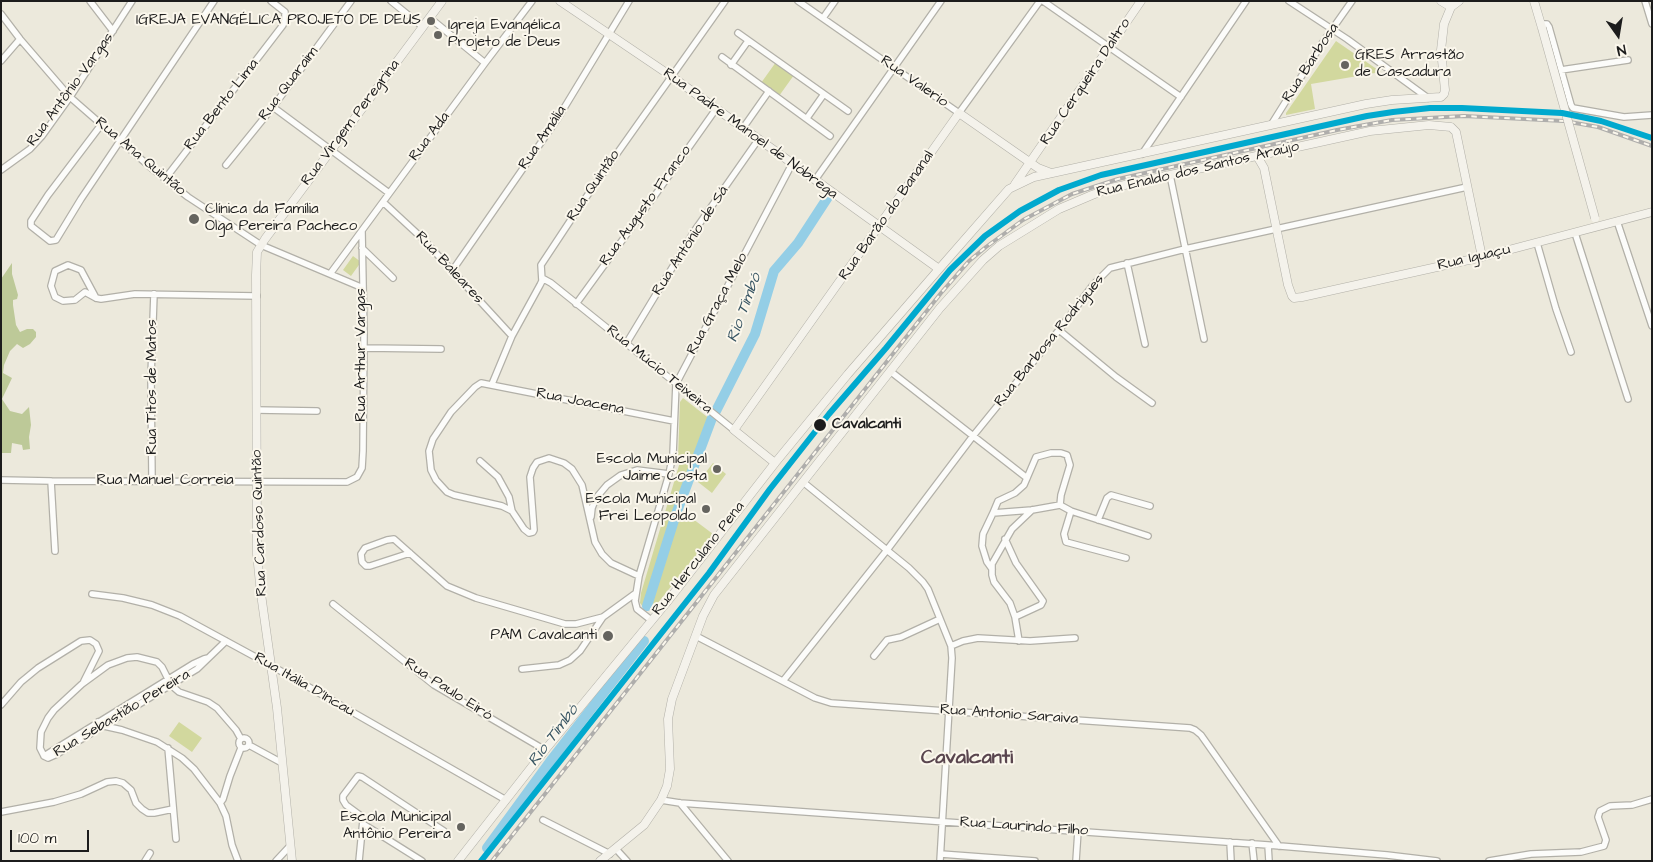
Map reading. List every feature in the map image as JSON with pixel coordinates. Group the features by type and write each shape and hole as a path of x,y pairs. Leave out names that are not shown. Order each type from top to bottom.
{"main road":[{"name":"Rua Virgem Peregrina","path":"260,244 442,1"},
{"name":"Rua Padre Manoel de Nóbrega","path":"560,1 671,76 939,268"},
{"name":"Rua Cerqueira Daltro","path":"1014,186 1141,1"},
{"path":"1441,1 1450,7"},
{"path":"1014,186 1031,178 1051,173 1375,102 1441,97 1445,92 1441,40 1444,24 1450,7 1459,1"},
{"path":"1534,1 1597,226"},
{"name":"Rua Valerio","path":"960,113 1030,162"},
{"name":"Rua Barão do Bananal","path":"734,430 960,113"},
{"name":"Rua Enaldo dos Santos Araújo","path":"600,861 644,825 661,800 669,779 670,768 669,711 681,673 706,608 714,595 940,308 983,260 1000,246 1059,209 1111,188 1370,131 1429,125 1451,127 1458,136 1467,186"},
{"path":"1265,171 1275,152"},
{"path":"1257,156 1265,171 1277,229"},
{"path":"1030,162 1042,170 1051,173"},
{"name":"Rua Herculano Pena","path":"458,861 848,374 939,268 1014,186"},
{"path":"1467,186 1482,257"},
{"name":"Rua Iguaçu","path":"1277,229 1288,285 1294,298 1302,298 1482,257 1652,212"},
{"name":"Rua Cardoso Quintão","path":"260,244 256,260 257,554 272,666 292,861"},
{"name":"Rua Múcio Teixeira","path":"734,430 775,463"}],"street":[{"path":"90,1 113,32"},
{"name":"Rua Antônio Vargas","path":"1,170 30,149 42,136 70,97 132,1"},
{"path":"101,125 48,195 31,221 31,226 50,241 56,240 120,140 214,1"},
{"name":"Rua Bento Lima","path":"165,179 279,32 286,15 280,7 271,1"},
{"name":"Rua Quaraim","path":"226,165 273,107 351,1"},
{"path":"391,1 422,27"},
{"name":"Rua Ada","path":"330,274 532,1"},
{"name":"Rua Amália","path":"452,271 558,118 629,1"},
{"name":"Rua Quintão","path":"488,384 540,285 542,278 541,265 582,203 725,1"},
{"name":"Rua Valerio","path":"798,1 960,113"},
{"path":"823,18 835,1"},
{"path":"815,180 941,1"},
{"path":"1041,1 1180,97"},
{"name":"Rua Barão do Bananal","path":"960,113 1041,1"},
{"path":"1142,154 1246,1"},
{"path":"1289,1 1332,29 1428,98"},
{"name":"Rua Barbosa","path":"1270,126 1352,1"},
{"path":"1645,1 1652,24"},
{"name":"Rua Ana Quintão","path":"1,14 70,97 165,179 201,206 260,244 363,288"},
{"path":"430,18 485,62"},
{"path":"1541,26 1545,24 1548,26 1571,105 1574,109 1624,117 1652,115"},
{"path":"738,33 848,111"},
{"path":"1,61 20,39"},
{"path":"732,65 748,41"},
{"path":"722,57 830,136"},
{"path":"1561,70 1628,60"},
{"path":"743,128 768,91"},
{"path":"807,118 824,94"},
{"path":"273,107 389,193"},
{"name":"Rua Augusto Franco","path":"576,304 716,109"},
{"name":"Rua Antônio de Sá","path":"626,344 695,230 758,140"},
{"name":"Rua Graça Melo","path":"636,593 673,454 676,384 792,164"},
{"path":"1170,175 1204,339"},
{"name":"Rua Barbosa Rodrigues","path":"783,681 887,550 973,436 1104,272 1110,268 1127,263 1186,249 1467,186"},
{"name":"Rua Baleares","path":"383,202 423,239 512,336"},
{"path":"1617,221 1652,326"},
{"name":"Rua Arthur Vargas","path":"357,477 362,468 364,348 362,231"},
{"path":"1575,233 1628,399"},
{"path":"1537,243 1570,352"},
{"path":"362,248 393,278"},
{"path":"1127,263 1145,344"},
{"path":"96,298 81,270 68,265 55,271 51,286 55,297 68,302 75,300 85,292 96,298 136,294 257,296"},
{"name":"Rua Múcio Teixeira","path":"542,278 734,430"},
{"name":"Rua Titos de Matos","path":"152,480 151,376 154,294"},
{"path":"1059,330 1116,377 1152,403"},
{"path":"364,348 441,349"},
{"path":"890,371 1027,478"},
{"path":"488,384 475,387 450,412 440,427 429,451 431,470 436,480 447,492 496,504 512,512"},
{"name":"Rua Joacena","path":"488,384 674,421"},
{"path":"256,410 317,411"},
{"path":"992,568 984,556 983,534 998,500 1021,489 1036,457 1051,453 1067,455 1070,465 1061,495 1060,506"},
{"path":"480,461 498,477 509,497 512,512 529,533 533,532 531,472 537,462 549,458 564,463 577,475 582,485 595,542 602,554 611,564 639,576"},
{"path":"591,519 592,508 596,498 621,475 637,470 669,474"},
{"name":"Rua Manuel Correia","path":"1,480 347,482 357,477"},
{"path":"50,481 55,552"},
{"path":"803,482 887,550 923,582 951,646 952,658 941,857 1034,861"},
{"path":"1098,520 1107,498 1111,495 1150,506"},
{"path":"993,513 1060,506 1148,536"},
{"path":"1019,641 1016,617 1010,603 994,582 992,564 1012,529 1032,510"},
{"path":"1071,511 1064,534 1066,542 1126,558"},
{"path":"410,553 370,566 366,566 362,562 361,554 365,548 392,539 397,541 447,586 476,598 565,624 576,624 603,617"},
{"path":"1005,539 1016,563 1043,601 1041,605 1016,617"},
{"path":"636,593 637,608 651,620"},
{"path":"522,669 559,665 570,660 580,651 603,617 636,593"},
{"name":"Rua Itália D'Incau","path":"92,594 123,598 152,605 180,616 272,666 506,800"},
{"name":"Rua Paulo Eiró","path":"333,604 434,685 545,750"},
{"path":"874,656 887,640 901,638 940,619"},
{"name":"Rua Antonio Saraiva","path":"696,636 815,698 831,703 1182,727 1196,730 1279,846"},
{"path":"951,646 962,641 978,638 1019,641 1075,638"},
{"path":"1,705 21,682 38,668 82,641 90,640 96,644 99,651 82,684"},
{"name":"Rua Sebastião Pereira","path":"44,756 98,722 197,669 226,641"},
{"path":"44,756 41,752 40,743 44,725 54,710 82,684 108,665 127,658 137,657 157,662 179,692 208,702 217,708 236,730 241,739"},
{"name":"Rua Sebastião Pereira","path":"44,756 51,757 104,726 170,682"},
{"path":"98,722 104,726 138,735 168,748 194,769 220,803 226,816 232,845 238,861"},
{"path":"241,739 247,739 249,745 282,763"},
{"path":"220,803 224,799 230,776 241,748 238,744 241,739"},
{"path":"241,748 246,748 249,745"},
{"path":"168,748 176,839"},
{"path":"359,861 363,824 361,816 346,805 343,800 343,796 356,777 360,776 444,832"},
{"path":"1,812 54,802 80,794 107,782 116,781 130,790 142,810 154,813 173,809"},
{"path":"1489,861 1531,854 1581,852 1604,846 1606,840 1598,817 1600,811 1610,806 1632,805 1652,799"},
{"name":"Rua Laurindo Filho","path":"661,800 680,803 1388,854 1437,861"},
{"path":"680,803 728,861"},
{"path":"543,820 613,852 627,861"},
{"path":"363,824 422,861"},
{"path":"1076,861 1078,831"},
{"path":"1230,842 1231,861"},
{"path":"1252,844 1254,861"},
{"path":"1268,845 1270,861"},
{"path":"276,861 290,846"},
{"path":"145,861 150,853"}],"green space":[{"name":"GRES Arrastão de Cascadura","path":"1336,41 1381,72 1311,84 1315,109 1286,115 1286,113"},
{"path":"776,62 794,75 779,96 761,83"},
{"path":"353,256 361,262 351,276 343,270"},
{"path":"12,263 12,274 18,295 17,299 13,300 16,325 20,332 33,329 36,332 36,337 23,348 17,344 10,351 3,373 12,378 2,399 10,411 22,414 29,407 31,425 30,449 23,450 22,445 12,443 11,453 1,453 1,279"},
{"path":"683,398 715,423 679,512 693,519 713,534 653,609 648,610 640,603 641,593 680,462 678,457 680,402"},
{"path":"713,463 726,474 712,493 698,482"},
{"path":"179,722 202,738 192,752 169,736"}],"waterway":[{"name":"Rio Timbó","path":"716,411 755,334 774,271 798,243 828,197"},
{"name":"Rio Timbó","path":"647,606 676,514 712,418"},
{"name":"Rio Timbó","path":"487,848 552,759 644,641"}],"railway":[{"path":"492,861 941,293 969,261 1023,220 1072,194 1118,179 1337,130 1392,120 1464,116 1564,121 1598,127 1652,146"}],"transit line":[{"path":"481,861 709,573 770,489 829,414 950,270 985,236 1020,211 1059,190 1101,175 1367,116 1393,112 1430,108 1462,108 1562,113 1601,121 1652,138"}],"place":[{"name":"IGREJA EVANGÉLICA PROJETO DE DEUS","path":"431,21"},
{"name":"Igreja Evangélica Projeto de Deus","path":"438,35"},
{"name":"GRES Arrastão de Cascadura","path":"1345,65"},
{"name":"Clínica da Família Olga Pereira Pacheco","path":"194,219"},
{"name":"Cavalcanti","path":"820,425"},
{"name":"Escola Municipal Jaime Costa","path":"717,469"},
{"name":"Escola Municipal Frei Leopoldo","path":"706,509"},
{"name":"PAM Cavalcanti","path":"608,636"},
{"name":"Escola Municipal Antônio Pereira","path":"461,827"}],"district":[{"name":"Cavalcanti","path":"967,759"}]}
